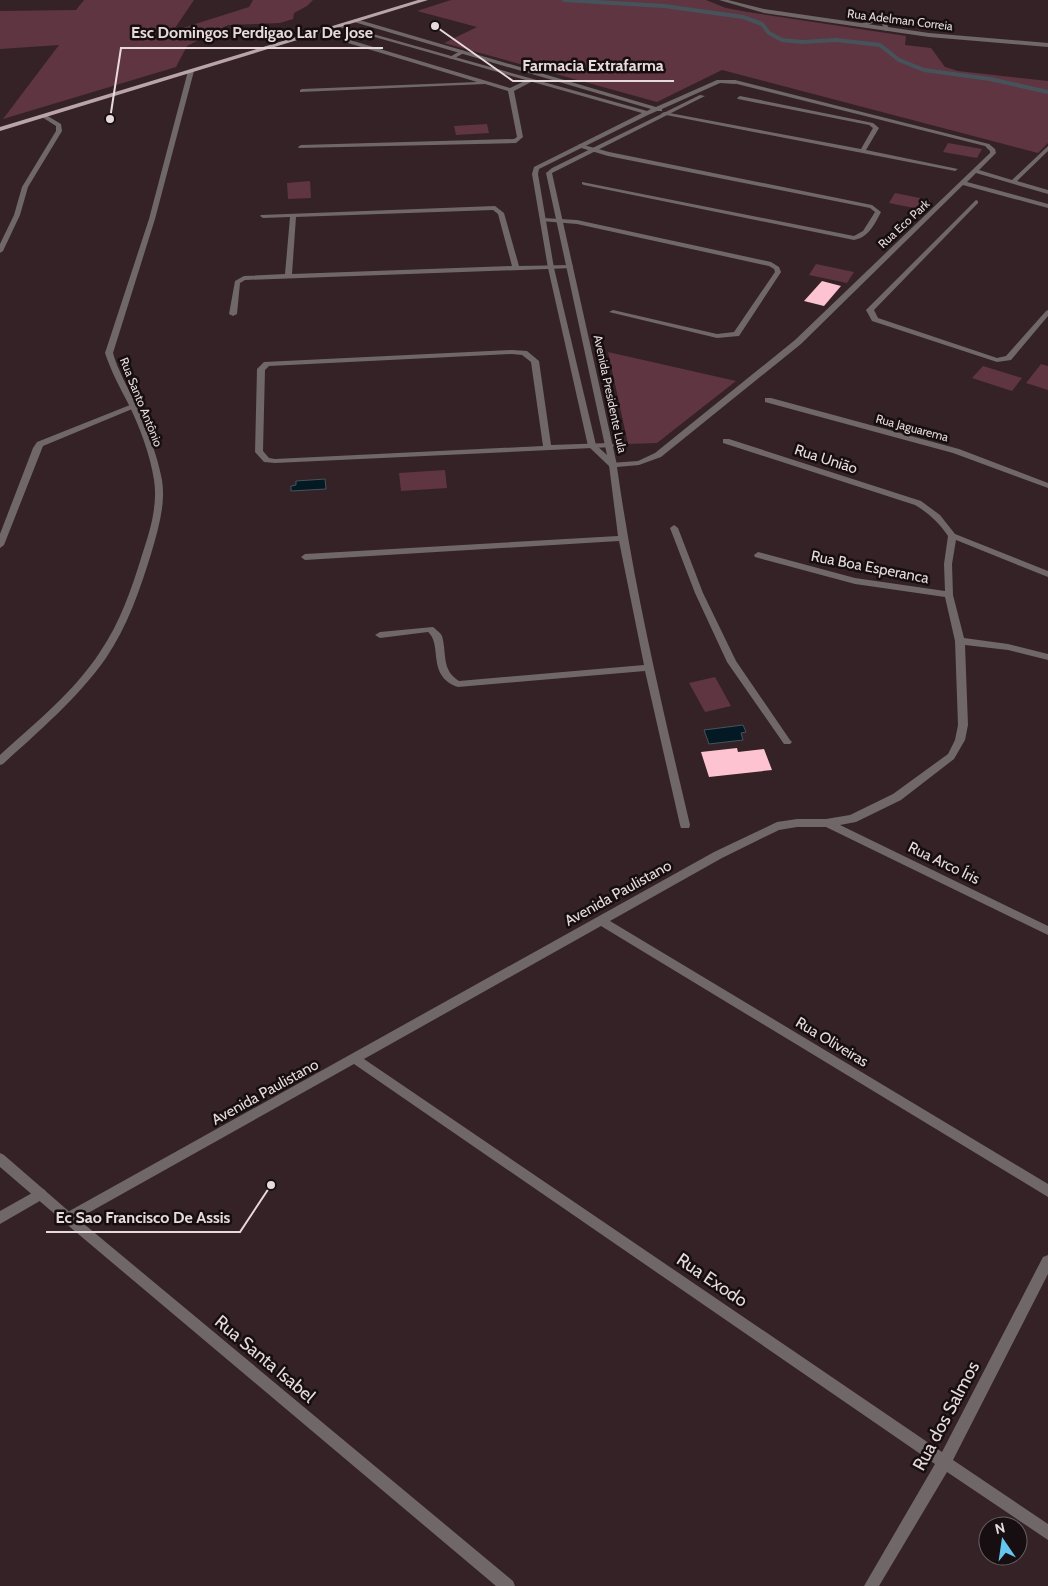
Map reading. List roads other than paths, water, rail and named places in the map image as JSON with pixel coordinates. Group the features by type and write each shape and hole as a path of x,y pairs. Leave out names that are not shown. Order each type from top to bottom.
{"main road":[{"path":"0,129 425,0"}],"street":[{"name":"Rua Adelman Correia","path":"722,0 764,11 888,30 1048,45"},
{"path":"860,25 874,21 880,16 888,30"},
{"path":"356,21 658,108 664,114 955,169"},
{"name":"Avenida Presidente Lula","path":"340,26 647,113 664,114"},
{"path":"350,42 511,90 531,80"},
{"path":"451,58 462,52"},
{"name":"Rua Santo Antônio","path":"0,761 46,720 103,654 118,626 144,563 153,533 158,500 158,482 155,466 133,407 113,367 110,353 152,219 191,71"},
{"name":"Avenida Presidente Lula","path":"613,466 592,446 551,268 535,174 536,168 647,113 719,81 735,82"},
{"name":"Avenida Presidente Lula","path":"613,466 572,268 550,173 554,169 664,114 726,84 735,82"},
{"name":"Rua Eco Park","path":"613,466 639,463 658,455 798,342 963,183 994,150 987,145 735,82"},
{"path":"302,90 491,83"},
{"path":"301,147 516,141 520,137 511,90"},
{"path":"740,98 872,124 876,128 862,152"},
{"path":"0,251 17,215 25,187 60,131 59,125 44,116"},
{"path":"580,146 872,207 878,212 864,234 854,238 584,183"},
{"path":"1013,182 1048,148"},
{"path":"975,171 1048,192"},
{"path":"963,183 1048,206"},
{"path":"976,202 870,310 870,314 875,319 997,360 1008,358 1048,312"},
{"path":"263,216 495,208 502,213 516,268"},
{"path":"288,276 293,215"},
{"path":"543,220 561,220 771,264 778,272 736,334 728,336 717,336 613,312"},
{"path":"233,314 237,282 239,280 288,276 516,268 572,268"},
{"path":"547,448 535,360 524,354 512,352 272,363 263,366 261,369 259,452 267,460 547,448 610,445"},
{"name":"Rua Jaguarema","path":"768,400 956,451 1048,486"},
{"path":"0,545 40,444 133,407"},
{"name":"Rua União","path":"726,441 918,502 935,513 952,536"},
{"path":"613,466 623,538 648,668 685,825"},
{"path":"674,528 699,593 732,662 787,742"},
{"path":"952,536 1048,574"},
{"name":"Avenida Paulistano","path":"68,1218 600,920 759,834 777,826 852,819 897,797 950,756 960,740 963,725 960,642 949,595 948,564 952,536"},
{"path":"305,557 623,538"},
{"name":"Rua Boa Esperanca","path":"758,555 855,581 949,595"},
{"path":"380,635 430,629 434,631 437,635 444,675 450,681 458,684 648,668"},
{"path":"960,642 1008,647 1048,657"},
{"name":"Rua Arco Íris","path":"826,822 1048,931"},
{"name":"Rua Oliveiras","path":"600,920 1048,1191"},
{"name":"Rua Exodo","path":"355,1058 1048,1533"},
{"name":"Rua Santa Isabel","path":"0,1159 508,1586"},
{"path":"0,1218 41,1194"},
{"name":"Rua dos Salmos","path":"871,1586 945,1461 1048,1261"}],"water":[{"path":"325,479 326,489 291,491 291,486 296,485 296,481"},
{"path":"743,725 746,732 741,733 743,740 709,744 704,730"}],"waterway":[{"path":"564,0 664,6 743,17 762,24 769,33 782,40 802,42 836,40 880,45 899,60 924,70 990,79 1048,92"}],"place":[{"name":"Farmacia Extrafarma","path":"435,26"},
{"name":"Esc Domingos Perdigao Lar De Jose","path":"110,119"},
{"name":"Ec Sao Francisco De Assis","path":"271,1185"}]}
